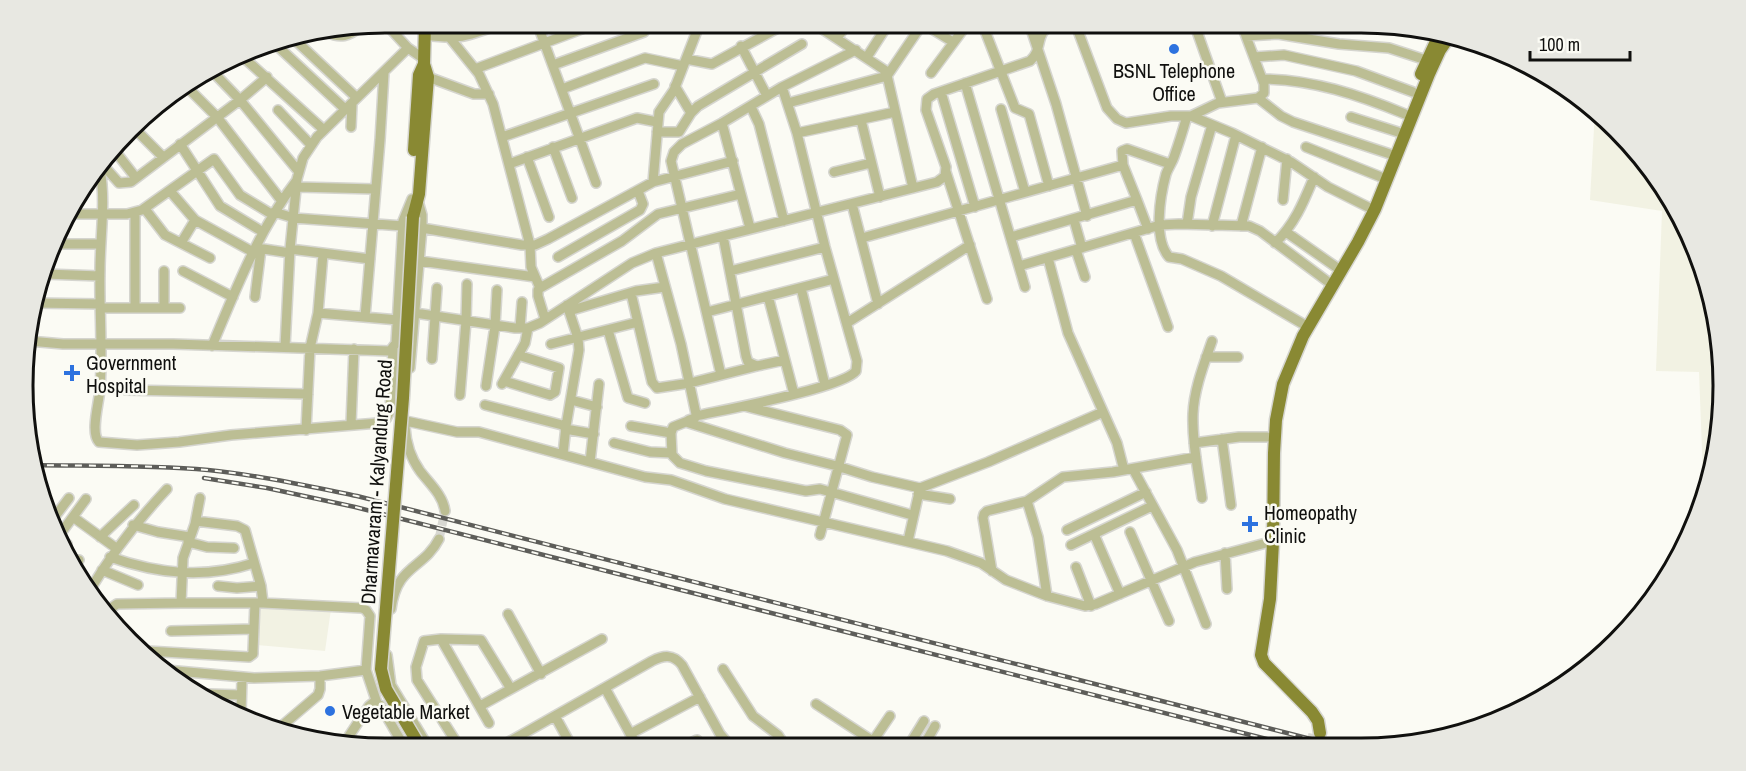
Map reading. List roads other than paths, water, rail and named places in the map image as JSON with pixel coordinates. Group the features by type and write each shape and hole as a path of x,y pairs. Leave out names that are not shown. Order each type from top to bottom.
{"main road":[{"name":"Dharmavaram - Kalyandurg Road","path":"415,738 386,689 381,669 403,398 419,75 425,67 425,33"},
{"path":"1440,42 1426,60 1368,207 1303,324 1273,394 1267,437 1264,591 1254,656 1260,668 1311,719 1317,732 1318,721 1312,712 1264,663 1261,655 1270,599 1274,453 1278,410 1283,384 1303,336 1375,209 1441,43"}],"street":[{"path":"394,33 425,67 474,94 489,94"},
{"path":"436,33 450,38 467,37 477,33"},
{"path":"541,33 596,183"},
{"path":"475,69 568,33"},
{"path":"553,65 641,33"},
{"path":"653,182 657,122 661,106 675,86 694,33"},
{"path":"562,89 645,58 712,64 766,33"},
{"path":"830,33 882,67 887,76 913,188"},
{"path":"837,38 840,33"},
{"path":"867,57 882,33"},
{"path":"788,103 887,76 915,33"},
{"path":"938,33 953,42"},
{"path":"931,73 960,33"},
{"path":"986,33 1015,108 1029,114 1049,186"},
{"path":"1033,33 1056,104 1087,216"},
{"path":"987,299 925,106 927,99 941,92 1033,59 1043,33"},
{"path":"1079,33 1107,108 1117,119 1131,122 1171,116 1189,116 1287,159 1328,187 1368,207"},
{"path":"1198,33 1222,102"},
{"path":"1245,33 1262,79 1264,93 1258,98 1222,102 1189,116 1166,174 1162,195 1160,239 1169,257 1182,259 1225,278 1303,324"},
{"path":"1246,36 1278,34 1339,44 1389,48 1426,60"},
{"path":"450,38 475,69 489,94 530,245 531,267 540,288 538,296 545,319"},
{"path":"298,44 351,104 351,128"},
{"path":"657,132 679,132 698,105 802,44"},
{"path":"741,46 767,96"},
{"path":"285,347 290,251 298,179 303,158 324,130 408,48"},
{"path":"282,49 351,104"},
{"path":"721,375 681,209 672,156 678,147 751,107 782,87 856,50"},
{"path":"1254,57 1284,55 1356,72 1413,92"},
{"path":"248,61 324,130"},
{"path":"365,317 384,73"},
{"path":"217,76 240,99 298,179 375,189"},
{"path":"107,170 119,183 127,183 136,178 267,77"},
{"path":"1262,79 1283,79 1322,85 1405,114"},
{"path":"965,83 1025,287"},
{"path":"502,137 654,84"},
{"path":"675,86 691,113"},
{"path":"782,87 797,133 825,247 857,361 856,371 848,378 794,394 692,418 673,428 672,453 680,463 706,471 806,491 820,489 912,515"},
{"path":"191,91 217,117 281,200"},
{"path":"941,92 975,207"},
{"path":"1258,98 1281,116 1293,122 1390,154"},
{"path":"751,107 759,124 784,221"},
{"path":"1001,109 1025,192"},
{"path":"278,110 311,145"},
{"path":"797,133 895,112"},
{"path":"1352,117 1398,132"},
{"path":"509,164 637,118 657,122"},
{"path":"861,120 880,196"},
{"path":"722,123 750,228"},
{"path":"1187,224 1191,197 1212,125"},
{"path":"139,133 163,157"},
{"path":"1212,226 1236,135"},
{"path":"180,144 220,206 263,232"},
{"path":"553,147 572,198"},
{"path":"1241,226 1262,147"},
{"path":"1306,147 1381,177"},
{"path":"1148,229 1121,154 1124,149 1170,164"},
{"path":"118,155 136,178"},
{"path":"527,157 549,217"},
{"path":"78,213 135,213 146,209 214,159 240,195 273,214 294,218 403,226"},
{"path":"1282,200 1287,159"},
{"path":"422,228 530,245 549,239 653,182 733,161"},
{"path":"834,172 871,163"},
{"path":"862,238 1124,165"},
{"path":"415,313 495,326 524,328 568,308 632,263 656,253 937,182 942,180 946,172"},
{"path":"1275,243 1286,232 1301,208 1314,177"},
{"path":"100,179 102,344 99,399 94,434 99,442 137,444 179,442 231,435 378,423 388,416 393,349 396,343 398,320 403,226 406,211 414,206 422,215 422,228 406,442 410,455 442,501 445,510"},
{"path":"212,346 263,232 281,200 298,179"},
{"path":"170,191 195,220 256,249 370,259"},
{"path":"558,257 640,210 643,204 638,191"},
{"path":"540,288 622,241 658,214 741,194"},
{"path":"1011,237 1137,200"},
{"path":"852,204 878,304"},
{"path":"146,209 163,232 210,258"},
{"path":"135,213 135,308"},
{"path":"181,243 195,220"},
{"path":"1074,220 1086,277"},
{"path":"1019,266 1160,225 1241,226 1257,229 1327,281"},
{"path":"1286,232 1336,267"},
{"path":"1134,233 1168,327"},
{"path":"723,236 746,357 748,362 757,366"},
{"path":"63,243 100,244"},
{"path":"847,323 970,245"},
{"path":"730,271 825,247"},
{"path":"255,297 256,249"},
{"path":"656,253 690,383 692,418"},
{"path":"306,430 310,348 318,313 323,254"},
{"path":"1048,258 1068,333 1128,470 1146,492 1174,544 1206,624"},
{"path":"420,261 535,277"},
{"path":"164,271 164,308"},
{"path":"183,271 233,297"},
{"path":"51,274 100,276"},
{"path":"707,312 834,279"},
{"path":"460,395 467,285"},
{"path":"597,286 602,301"},
{"path":"568,308 665,287"},
{"path":"432,359 437,288"},
{"path":"801,288 825,385"},
{"path":"486,386 495,326 497,290"},
{"path":"631,293 654,386 661,388 690,383 784,360"},
{"path":"768,296 794,394"},
{"path":"518,355 559,369 555,392 550,395 502,383 518,355 525,343 522,302"},
{"path":"43,303 180,308"},
{"path":"563,454 579,350 578,338 568,308"},
{"path":"318,313 398,320"},
{"path":"551,344 638,322"},
{"path":"608,330 628,398 645,403"},
{"path":"36,341 354,349 386,352 393,349"},
{"path":"1202,498 1194,443 1193,410 1212,341"},
{"path":"351,424 354,349"},
{"path":"1206,357 1238,357"},
{"path":"590,462 599,384"},
{"path":"126,390 308,394"},
{"path":"571,400 597,407"},
{"path":"485,405 594,434"},
{"path":"743,406 844,432 847,435 820,535"},
{"path":"919,491 1103,412"},
{"path":"692,418 784,453 950,499"},
{"path":"406,421 457,432 479,432 645,477 670,480 725,499 908,541 981,563 1006,580 1047,596 1091,606 1184,567 1225,553 1266,543"},
{"path":"631,426 671,433"},
{"path":"1194,443 1267,437"},
{"path":"1222,439 1231,505"},
{"path":"614,443 651,452 672,453"},
{"path":"992,571 984,514 1027,501 1063,477 1128,470 1196,457"},
{"path":"94,584 133,525 167,489"},
{"path":"908,541 919,491"},
{"path":"1067,530 1146,492"},
{"path":"57,513 69,498"},
{"path":"182,603 183,558 196,521 200,498"},
{"path":"64,529 86,499"},
{"path":"1027,501 1038,537 1047,596"},
{"path":"100,537 134,505"},
{"path":"1071,545 1152,506"},
{"path":"73,517 116,548"},
{"path":"153,651 249,657 253,654 254,629 261,586 247,534 242,527 196,521"},
{"path":"133,525 207,547 234,548"},
{"path":"1130,532 1169,621"},
{"path":"1094,534 1120,594"},
{"path":"423,738 391,685 387,653 396,586 439,539"},
{"path":"1225,553 1227,589"},
{"path":"110,557 141,567 182,572 218,573 254,563"},
{"path":"1076,567 1091,606"},
{"path":"102,570 138,585"},
{"path":"218,586 237,588 261,586"},
{"path":"112,608 117,604 259,603 366,610 371,619 366,670 377,703 399,738"},
{"path":"508,614 541,674"},
{"path":"171,631 254,629"},
{"path":"441,639 489,723"},
{"path":"480,706 602,639"},
{"path":"454,738 420,685 416,672 424,641 481,640 511,689"},
{"path":"518,738 652,661 666,656 672,657 682,665 723,738"},
{"path":"723,669 753,716 780,738"},
{"path":"180,671 242,678 320,676 366,670"},
{"path":"285,723 318,695 320,676"},
{"path":"241,707 242,678"},
{"path":"605,688 632,738"},
{"path":"215,694 241,695"},
{"path":"630,734 700,698"},
{"path":"349,736 369,705 377,703"},
{"path":"816,704 868,738"},
{"path":"555,716 567,738"},
{"path":"883,738 890,716"},
{"path":"914,738 924,721"},
{"path":"928,738 935,726"}],"tunnel":[{"path":"439,539 445,511"},
{"path":"1314,738 1315,731"}],"railway":[{"path":"42,465 142,466 208,470 357,496 1307,738"},
{"path":"204,478 267,488 355,507 1263,738"}],"place":[{"name":"BSNL Telephone Office","path":"1174,49"},
{"name":"Government Hospital","path":"72,373"},
{"name":"Homeopathy Clinic","path":"1250,524"},
{"name":"Vegetable Market","path":"330,711"}]}
